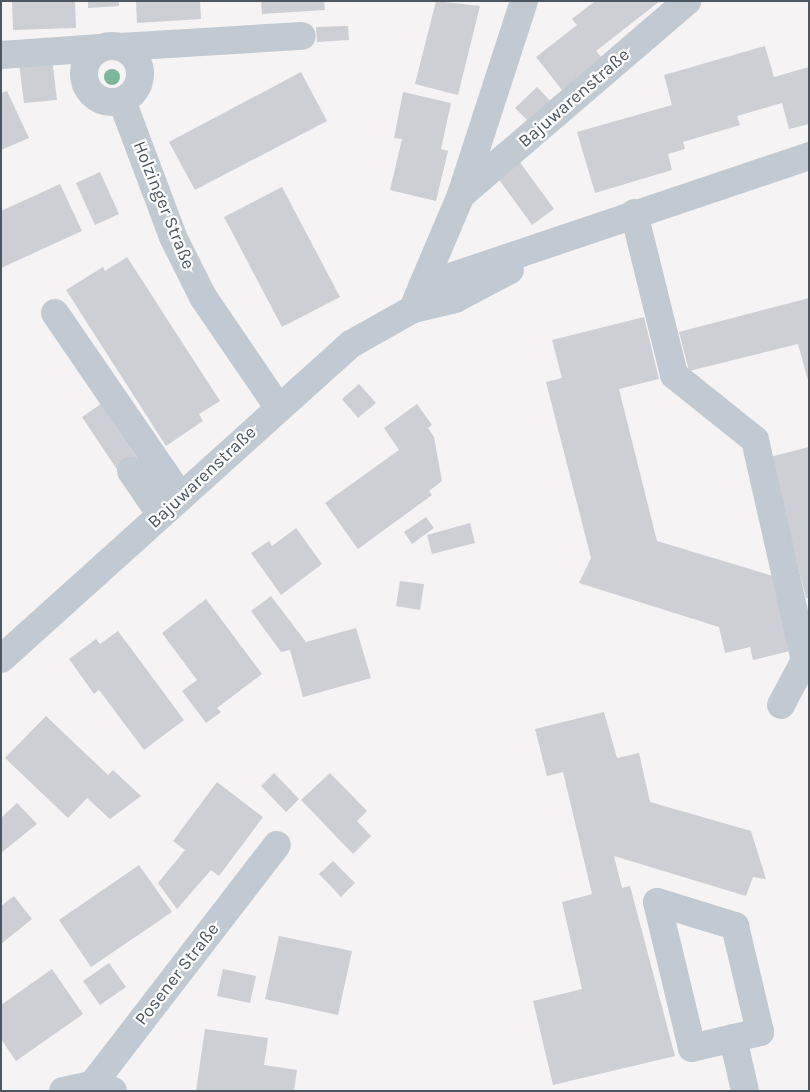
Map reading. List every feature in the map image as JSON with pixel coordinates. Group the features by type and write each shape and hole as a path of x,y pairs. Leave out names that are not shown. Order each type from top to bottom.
{"street":[{"name":"Bajuwarenstraße","path":"412,309 461,194 524,1"},
{"name":"Bajuwarenstraße","path":"461,194 687,1"},
{"path":"1,55 302,36"},
{"path":"110,48 134,57 140,73 136,89 122,100 103,101 88,89 84,70 86,61 110,48"},
{"name":"Holzinger Straße","path":"122,100 182,254 203,297 278,407"},
{"name":"Bajuwarenstraße","path":"1,659 278,407 351,344 412,309 447,278 559,242 634,213 809,156"},
{"path":"634,213 674,375 755,440 805,660 781,705"},
{"path":"55,313 181,497"},
{"path":"132,471 161,515"},
{"name":"Posener Straße","path":"103,1088 276,845"},
{"path":"656,902 735,926 760,1032 733,1038 692,1048 656,902"},
{"path":"733,1038 745,1091"},
{"path":"63,1091 103,1088"}],"building":[{"path":"12,1 75,1 76,28 13,30"},
{"path":"88,1 119,1 119,6 88,8"},
{"path":"136,1 200,1 201,19 137,23"},
{"path":"261,1 324,1 325,10 262,14"},
{"path":"436,1 480,6 458,95 415,84"},
{"path":"595,1 660,1 596,51 602,58 562,90 536,57 577,25 572,19"},
{"path":"348,26 349,40 317,42 316,27"},
{"path":"765,46 774,77 809,67 809,124 789,129 782,103 737,116 740,125 683,142 685,149 668,154 672,170 595,193 577,132 672,105 664,75"},
{"path":"52,58 57,100 24,103 19,63"},
{"path":"301,72 327,121 195,190 169,142"},
{"path":"537,87 552,103 531,124 515,108"},
{"path":"7,91 29,138 1,150 1,93"},
{"path":"403,92 451,103 441,149 448,151 436,201 390,190 402,139 394,138"},
{"path":"519,161 554,209 532,225 497,177"},
{"path":"100,172 119,214 95,225 76,183"},
{"path":"60,184 82,231 1,268 1,211"},
{"path":"282,187 340,297 282,327 224,217"},
{"path":"127,257 220,401 199,414 203,421 166,446 66,290 103,267 105,271"},
{"path":"809,298 809,384 798,344 689,371 679,332"},
{"path":"644,317 659,379 619,389 657,541 776,577 794,650 753,660 750,647 725,653 719,627 579,583 591,558 546,382 562,378 552,340"},
{"path":"359,384 376,403 358,418 342,399"},
{"path":"101,404 141,464 122,477 82,417"},
{"path":"417,404 432,425 428,428 434,437 442,481 429,491 432,495 358,549 325,503 399,450 384,428"},
{"path":"809,447 809,598 806,598 770,457"},
{"path":"426,517 434,528 412,544 404,532"},
{"path":"470,523 475,543 432,554 427,535"},
{"path":"296,528 322,564 281,595 251,553 269,541 272,546"},
{"path":"400,581 424,584 420,610 396,606"},
{"path":"271,596 306,642 356,628 371,678 303,697 290,650 281,652 251,611"},
{"path":"206,599 262,674 217,708 221,712 206,723 182,691 197,680 162,633"},
{"path":"118,631 184,720 144,750 99,690 94,694 69,659 96,639 100,644"},
{"path":"604,712 617,758 639,753 650,802 751,831 766,879 753,877 746,896 614,856 622,888 630,886 675,1056 553,1085 533,1001 582,989 562,902 592,894 563,772 547,776 535,729"},
{"path":"46,716 108,775 113,770 141,796 110,819 87,798 68,818 5,758"},
{"path":"274,773 299,799 286,812 261,786"},
{"path":"330,773 367,811 357,821 371,836 353,854 301,800"},
{"path":"217,782 263,817 219,876 211,870 177,909 158,883 185,850 173,841"},
{"path":"17,803 37,824 1,853 1,818"},
{"path":"333,861 355,883 341,897 319,874"},
{"path":"139,865 172,912 91,967 59,920"},
{"path":"14,896 32,919 1,944 1,906"},
{"path":"279,936 352,951 338,1015 265,999"},
{"path":"109,963 126,987 100,1005 83,981"},
{"path":"52,969 83,1014 16,1061 1,1039 1,1005"},
{"path":"223,969 256,976 250,1003 217,996"},
{"path":"205,1029 268,1038 264,1065 297,1070 294,1091 196,1091"}]}
